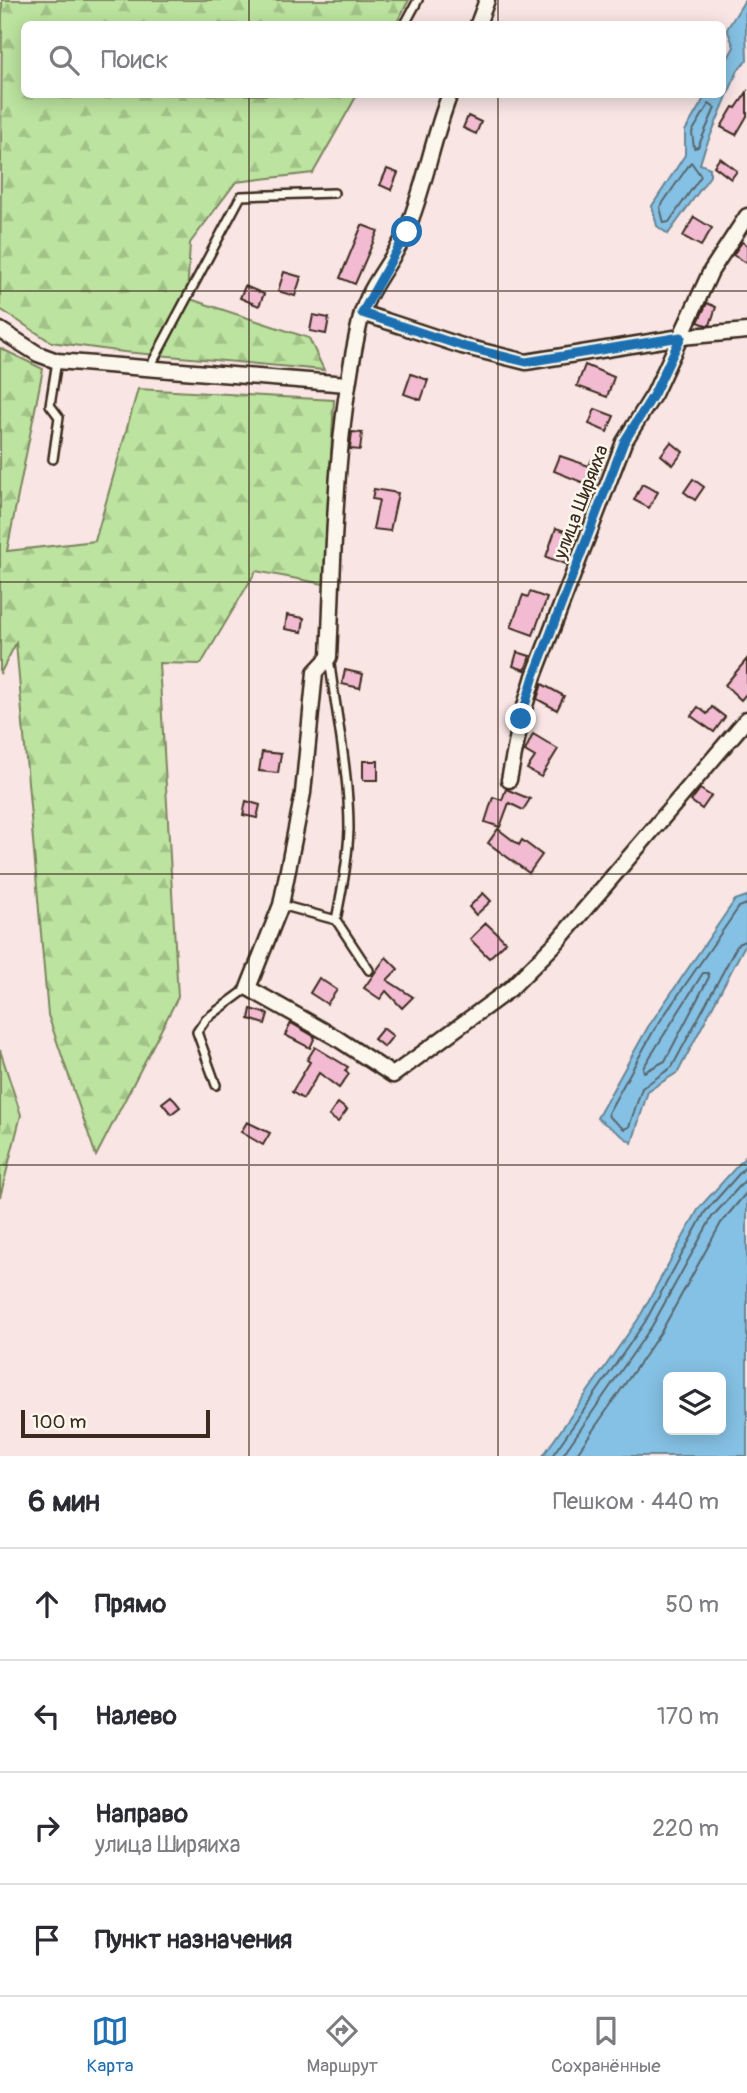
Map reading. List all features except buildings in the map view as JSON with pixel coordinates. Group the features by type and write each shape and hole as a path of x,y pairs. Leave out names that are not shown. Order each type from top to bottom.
{"street":[{"path":"479,21 488,0"},
{"path":"448,98 437,126 407,232 362,313 347,384 336,507 329,657 315,673 303,793 281,905 248,988 335,1037 393,1075 510,989 556,943 747,719"},
{"name":"улица Ширяиха","path":"509,780 521,719 534,676 624,442 654,394 711,271 747,216"},
{"path":"362,313 462,346 526,362 681,337 747,331"},
{"path":"0,330 38,354 57,361 347,384"}],"lane":[{"path":"407,21 418,0"},
{"path":"149,369 240,196 334,193"},
{"path":"52,459 59,417 50,405 57,361"},
{"path":"329,657 346,782 349,829 345,879 336,920"},
{"path":"281,905 336,920 369,970"},
{"path":"216,1085 197,1032 205,1018 248,988"}],"green space":[{"path":"2,0 409,0 398,21 21,21 21,98 355,98 313,173 236,182 190,243 187,298 309,338 324,370 124,352 51,342 0,309"},
{"path":"0,348 43,369 7,551 95,541 138,389 334,400 324,584 256,571 201,664 159,663 178,997 96,1156 48,1015 16,643 0,674"},
{"path":"0,1050 21,1115 0,1197"}],"water":[{"path":"745,0 747,60 738,70 704,151 700,164 710,168 710,176 668,234 657,226 652,206 685,155 685,131 704,98 726,98 726,62 734,47 727,29"},
{"path":"747,896 746,943 678,1072 648,1091 632,1143 597,1118 648,1027 735,900"},
{"path":"747,1155 747,1456 543,1456 639,1318 699,1208"}],"route":[{"path":"407,232 362,313 462,346 526,362 681,337 654,394 624,442 534,676 521,719"}]}
